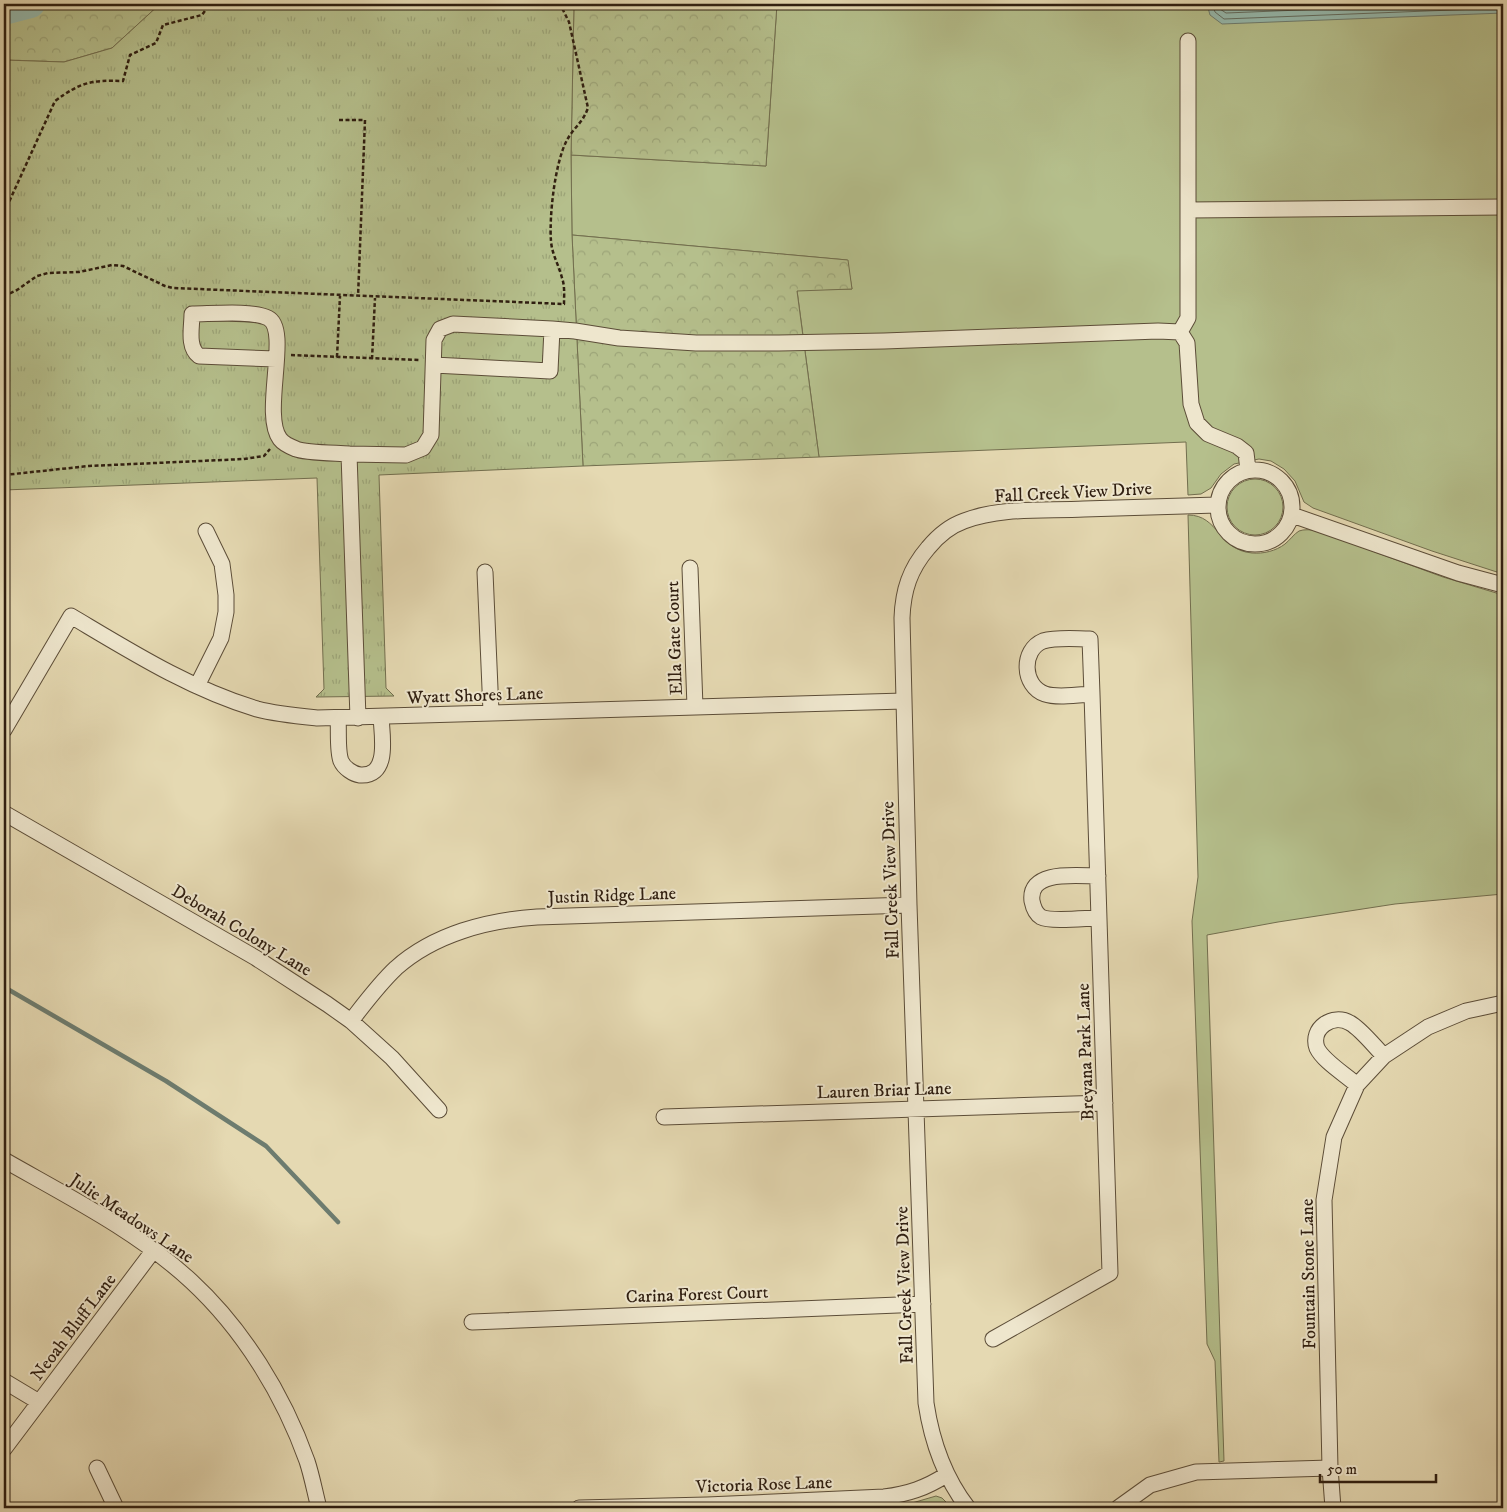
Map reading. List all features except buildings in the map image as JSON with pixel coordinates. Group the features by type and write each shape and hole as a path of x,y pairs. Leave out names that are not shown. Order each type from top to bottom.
{"street":[{"path":"1180,332 1188,318 1188,41"},
{"path":"1189,210 1503,207"},
{"path":"276,357 199,356 194,353 191,347 192,314 254,314 268,318 275,324 277,335 276,357 273,421 280,439 298,450 349,454 406,455 422,448 431,435 434,340 440,329 454,324 552,329 619,338 696,343 884,341 1158,331 1180,332"},
{"path":"434,363 550,371 552,329"},
{"path":"1180,332 1187,343 1191,404 1197,422 1208,434 1237,446 1246,453 1248,470"},
{"path":"349,454 358,718"},
{"path":"1248,470 1260,470 1272,474 1282,481 1289,490 1292,502 1292,515 1288,526 1280,536 1269,542 1257,545 1244,543 1233,538 1224,529 1219,518 1218,505 1220,493 1236,475 1248,470"},
{"name":"Fall Creek View Drive","path":"968,1508 946,1475 935,1445 926,1403 904,701 902,618 906,587 911,572 932,542 947,530 963,521 977,517 1016,512 1218,505"},
{"path":"1292,515 1458,573 1503,585"},
{"path":"197,686 221,638 226,612 222,564 206,531"},
{"name":"Ella Gate Court","path":"690,568 695,707"},
{"path":"485,572 491,712"},
{"name":"Wyatt Shores Lane","path":"4,730 70,616 179,678 197,686 258,709 317,718 381,718 491,712 904,701"},
{"name":"Breyana Park Lane","path":"993,1339 1110,1273 1098,876 1092,694 1090,639 1051,640 1042,642 1031,651 1028,658 1027,673 1033,685 1044,694 1092,694"},
{"path":"338,718 341,762 346,768 358,775 371,773 377,769 381,762 381,718"},
{"name":"Deborah Colony Lane","path":"4,813 256,958 351,1021 392,1058 438,1110"},
{"path":"1098,876 1043,879 1033,889 1032,900 1037,913 1046,918 1099,918"},
{"name":"Justin Ridge Lane","path":"351,1021 380,984 409,959 437,942 490,922 537,916 909,905"},
{"name":"Fountain Stone Lane","path":"1333,1508 1330,1468 1324,1200 1334,1137 1357,1084 1384,1056 1428,1027 1466,1011 1503,1003"},
{"path":"1357,1084 1323,1057 1317,1046 1318,1032 1327,1021 1341,1019 1352,1024 1384,1056"},
{"name":"Lauren Briar Lane","path":"664,1117 1105,1102"},
{"name":"Julie Meadows Lane","path":"4,1160 104,1218 153,1251 191,1280 232,1323 281,1402 307,1461 319,1508"},
{"name":"Neoah Bluff Lane","path":"4,1449 153,1251"},
{"name":"Carina Forest Court","path":"472,1322 923,1304"},
{"path":"4,1381 39,1402"},
{"path":"97,1468 116,1508"},
{"path":"1118,1508 1150,1485 1196,1472 1330,1468"},
{"name":"Victoria Rose Lane","path":"578,1508 707,1507 884,1497 921,1490 946,1475"}],"path":[{"path":"4,213 55,101 69,91 90,82 123,81 130,54 156,43 163,25 202,15 210,4"},
{"path":"4,296 17,290 37,276 48,273 79,272 112,265 123,266 173,288 564,304 562,278 554,259 550,234 555,183 563,149 568,138 583,120 588,108 569,22 560,4"},
{"path":"339,120 365,120 358,297"},
{"path":"338,357 340,295"},
{"path":"372,359 375,297"},
{"path":"276,357 338,357 434,363"},
{"path":"4,475 89,466 244,459 264,456 280,439"}],"green space":[{"path":"4,4 160,4 112,48 64,62 4,60"},
{"path":"160,4 574,4 571,155 572,235 583,466 379,475 386,688 394,696 316,697 324,689 317,478 4,490 4,60 64,62 112,48"},
{"path":"574,4 777,4 766,166 571,155"},
{"path":"777,4 1503,4 1503,574 1432,551 1313,508 1304,502 1295,481 1284,469 1271,461 1259,459 1234,464 1221,474 1211,488 1201,494 1188,495 1186,442 819,457 797,290 852,289 847,260 572,235 571,155 766,166"},
{"path":"572,235 848,260 852,289 797,291 819,457 583,466"},
{"path":"1255,479 1266,481 1275,487 1281,496 1283,507 1281,518 1275,527 1266,533 1255,535 1244,533 1235,527 1229,518 1227,507 1229,496 1235,487 1244,481"},
{"path":"1188,515 1206,521 1232,546 1241,551 1252,553 1269,552 1285,544 1299,531 1315,530 1443,577 1503,595 1503,894 1395,904 1207,935 1224,1461 1219,1462 1215,1361 1207,1344 1192,921 1198,877"},
{"path":"936,1496 942,1498 952,1508 895,1508"}],"water":[{"path":"1207,4 1503,4 1503,13 1222,24 1210,15"}],"waterway":[{"path":"4,11 31,4"},
{"path":"4,987 166,1081 266,1146 338,1222"}]}
